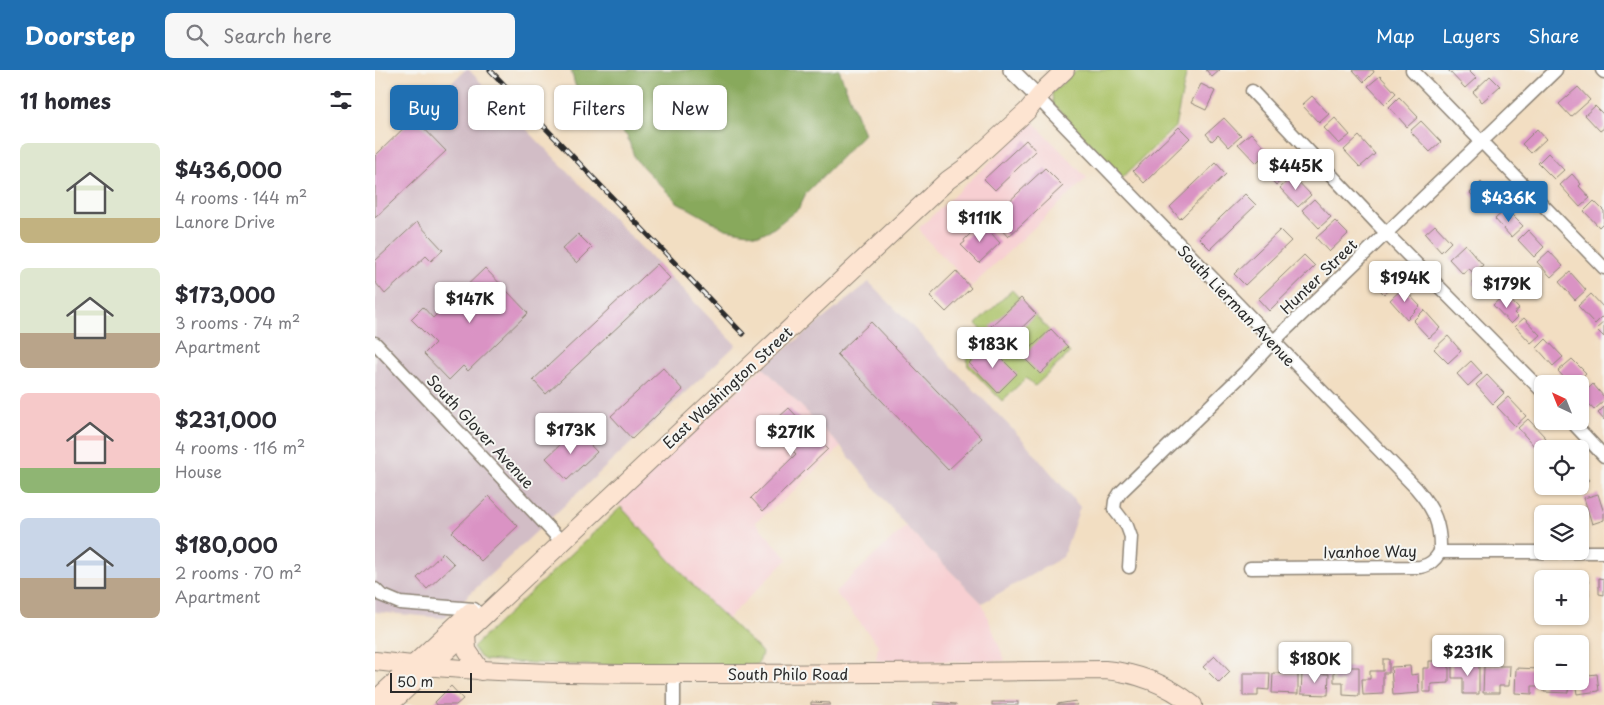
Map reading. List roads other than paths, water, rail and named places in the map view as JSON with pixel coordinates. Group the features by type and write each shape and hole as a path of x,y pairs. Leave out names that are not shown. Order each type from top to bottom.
{"main road":[{"name":"East Washington Street","path":"1035,94 1050,70"},
{"name":"East Washington Street","path":"389,705 421,666 478,613 538,550 559,539 671,430 1035,94 1046,88 1065,70"},
{"name":"East Washington Street","path":"378,705 381,696 466,632 478,613"},
{"path":"466,632 467,650 481,671"},
{"name":"South Philo Road","path":"375,661 481,671 674,674 1105,670 1142,676 1162,684 1181,695 1193,705"}],"street":[{"name":"South Lierman Avenue","path":"1011,70 1426,500 1435,514 1438,524 1440,552"},
{"path":"1413,70 1604,268"},
{"name":"Hunter Street","path":"1129,567 1131,537 1127,526 1114,509 1119,493 1556,70"},
{"path":"1252,91 1386,233 1534,383"},
{"name":"South Glover Avenue","path":"375,344 559,539"},
{"path":"1579,430 1604,456"},
{"path":"1440,552 1604,552"},
{"name":"Ivanhoe Way","path":"1250,568 1420,567 1426,566 1434,560 1440,552"},
{"path":"375,589 381,595 400,604 478,613"},
{"path":"674,674 674,705"}],"railway":[{"path":"490,70 743,334"}]}
